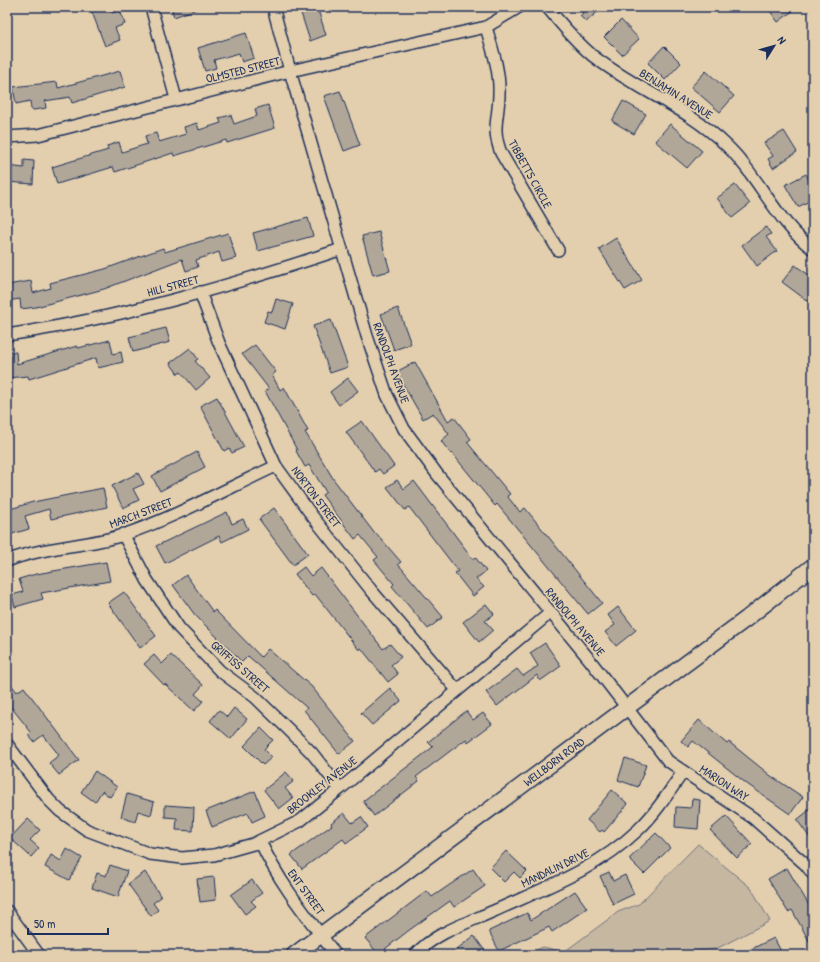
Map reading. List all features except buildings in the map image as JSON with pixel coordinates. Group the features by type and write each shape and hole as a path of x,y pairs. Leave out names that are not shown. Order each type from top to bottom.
{"street":[{"path":"151,7 176,99"},
{"name":"RANDOLPH AVENUE","path":"273,7 290,71 367,336 384,388 404,428 437,474 627,708"},
{"path":"486,27 519,7"},
{"name":"BENJAMIN AVENUE","path":"547,7 561,25 592,55 622,76 703,124 727,145 750,172 790,227 813,249"},
{"name":"OLMSTED STREET","path":"7,136 38,135 290,71 486,27"},
{"name":"TIBBETTS CIRCLE","path":"486,27 498,71 499,92 495,138 501,154 558,250"},
{"name":"HILL STREET","path":"7,335 57,328 118,314 256,278 342,249"},
{"name":"NORTON STREET","path":"200,292 219,343 276,466 313,517 371,590 457,690"},
{"name":"MARCH STREET","path":"7,560 34,552 102,541 124,534 178,512 276,466"},
{"name":"GRIFFISS STREET","path":"124,534 147,580 179,628 220,671 255,697 289,730 312,753 340,789"},
{"name":"WELLBORN ROAD","path":"294,955 746,619 813,566"},
{"name":"BROOKLEY AVENUE","path":"7,744 49,800 60,811 87,830 135,849 166,857 198,857 214,855 260,841 300,821 550,612"},
{"name":"MARION WAY","path":"627,708 665,757 683,772 753,818 805,864 813,874"},
{"name":"MANDALIN DRIVE","path":"415,955 439,936 576,874 610,853 638,830 651,816 683,772"},
{"name":"ENT STREET","path":"260,841 272,868 282,884 336,955"},
{"path":"7,911 39,955"}],"shaded area":[{"path":"698,844 751,888 770,921 716,949 656,955 525,955 543,947 564,952 618,912 639,904"}]}
